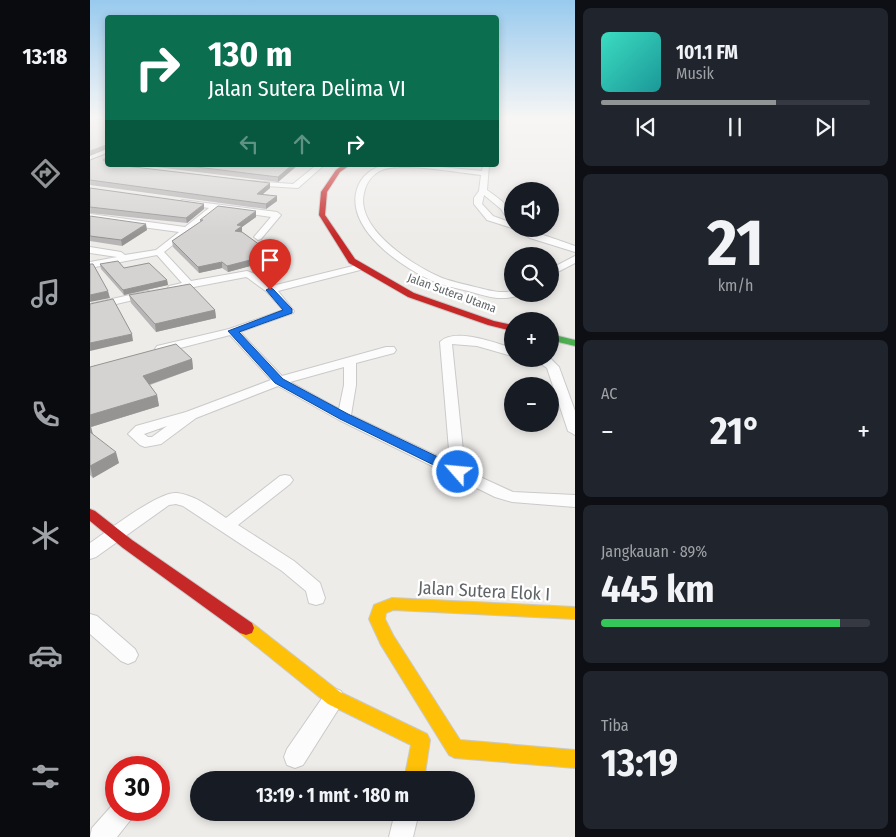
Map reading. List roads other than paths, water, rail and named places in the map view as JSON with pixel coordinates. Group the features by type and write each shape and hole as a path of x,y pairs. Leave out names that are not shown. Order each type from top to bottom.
{"street":[{"path":"245,182 295,186 318,167"},
{"name":"Jalan Sutera Utama","path":"344,167 338,171 324,192 322,215 357,264 411,295 504,326"},
{"path":"504,223 490,218 478,204 478,198 483,190 485,169 379,168 364,181 358,192 358,208 370,231 396,256 438,280 492,295 504,296"},
{"path":"483,190 504,208"},
{"path":"178,201 278,215 258,237"},
{"path":"90,265 159,252 217,206"},
{"path":"90,217 186,230"},
{"path":"536,237 575,248"},
{"path":"90,250 131,257"},
{"path":"159,252 189,285"},
{"path":"559,268 575,259"},
{"path":"267,288 357,264"},
{"path":"90,307 240,274 253,276 288,311 233,331 147,353"},
{"path":"233,331 279,381 344,417 501,493 512,496 575,500"},
{"path":"458,472 446,342 449,339 459,338 504,350"},
{"path":"559,339 575,343"},
{"path":"191,415 279,381 390,350"},
{"path":"344,417 350,385 350,362"},
{"path":"554,367 575,430"},
{"path":"226,526 285,480"},
{"path":"90,552 164,502 176,498 190,502 288,566 314,588 316,598"},
{"path":"90,514 114,535 209,599 334,698 421,740 416,771"},
{"name":"Jalan Sutera Elok I","path":"575,613 392,604 379,609 377,619 386,640 455,749 575,759"},
{"path":"90,622 128,655"},
{"path":"295,757 334,698"},
{"path":"100,837 114,821"},
{"path":"401,837 405,821"}]}
